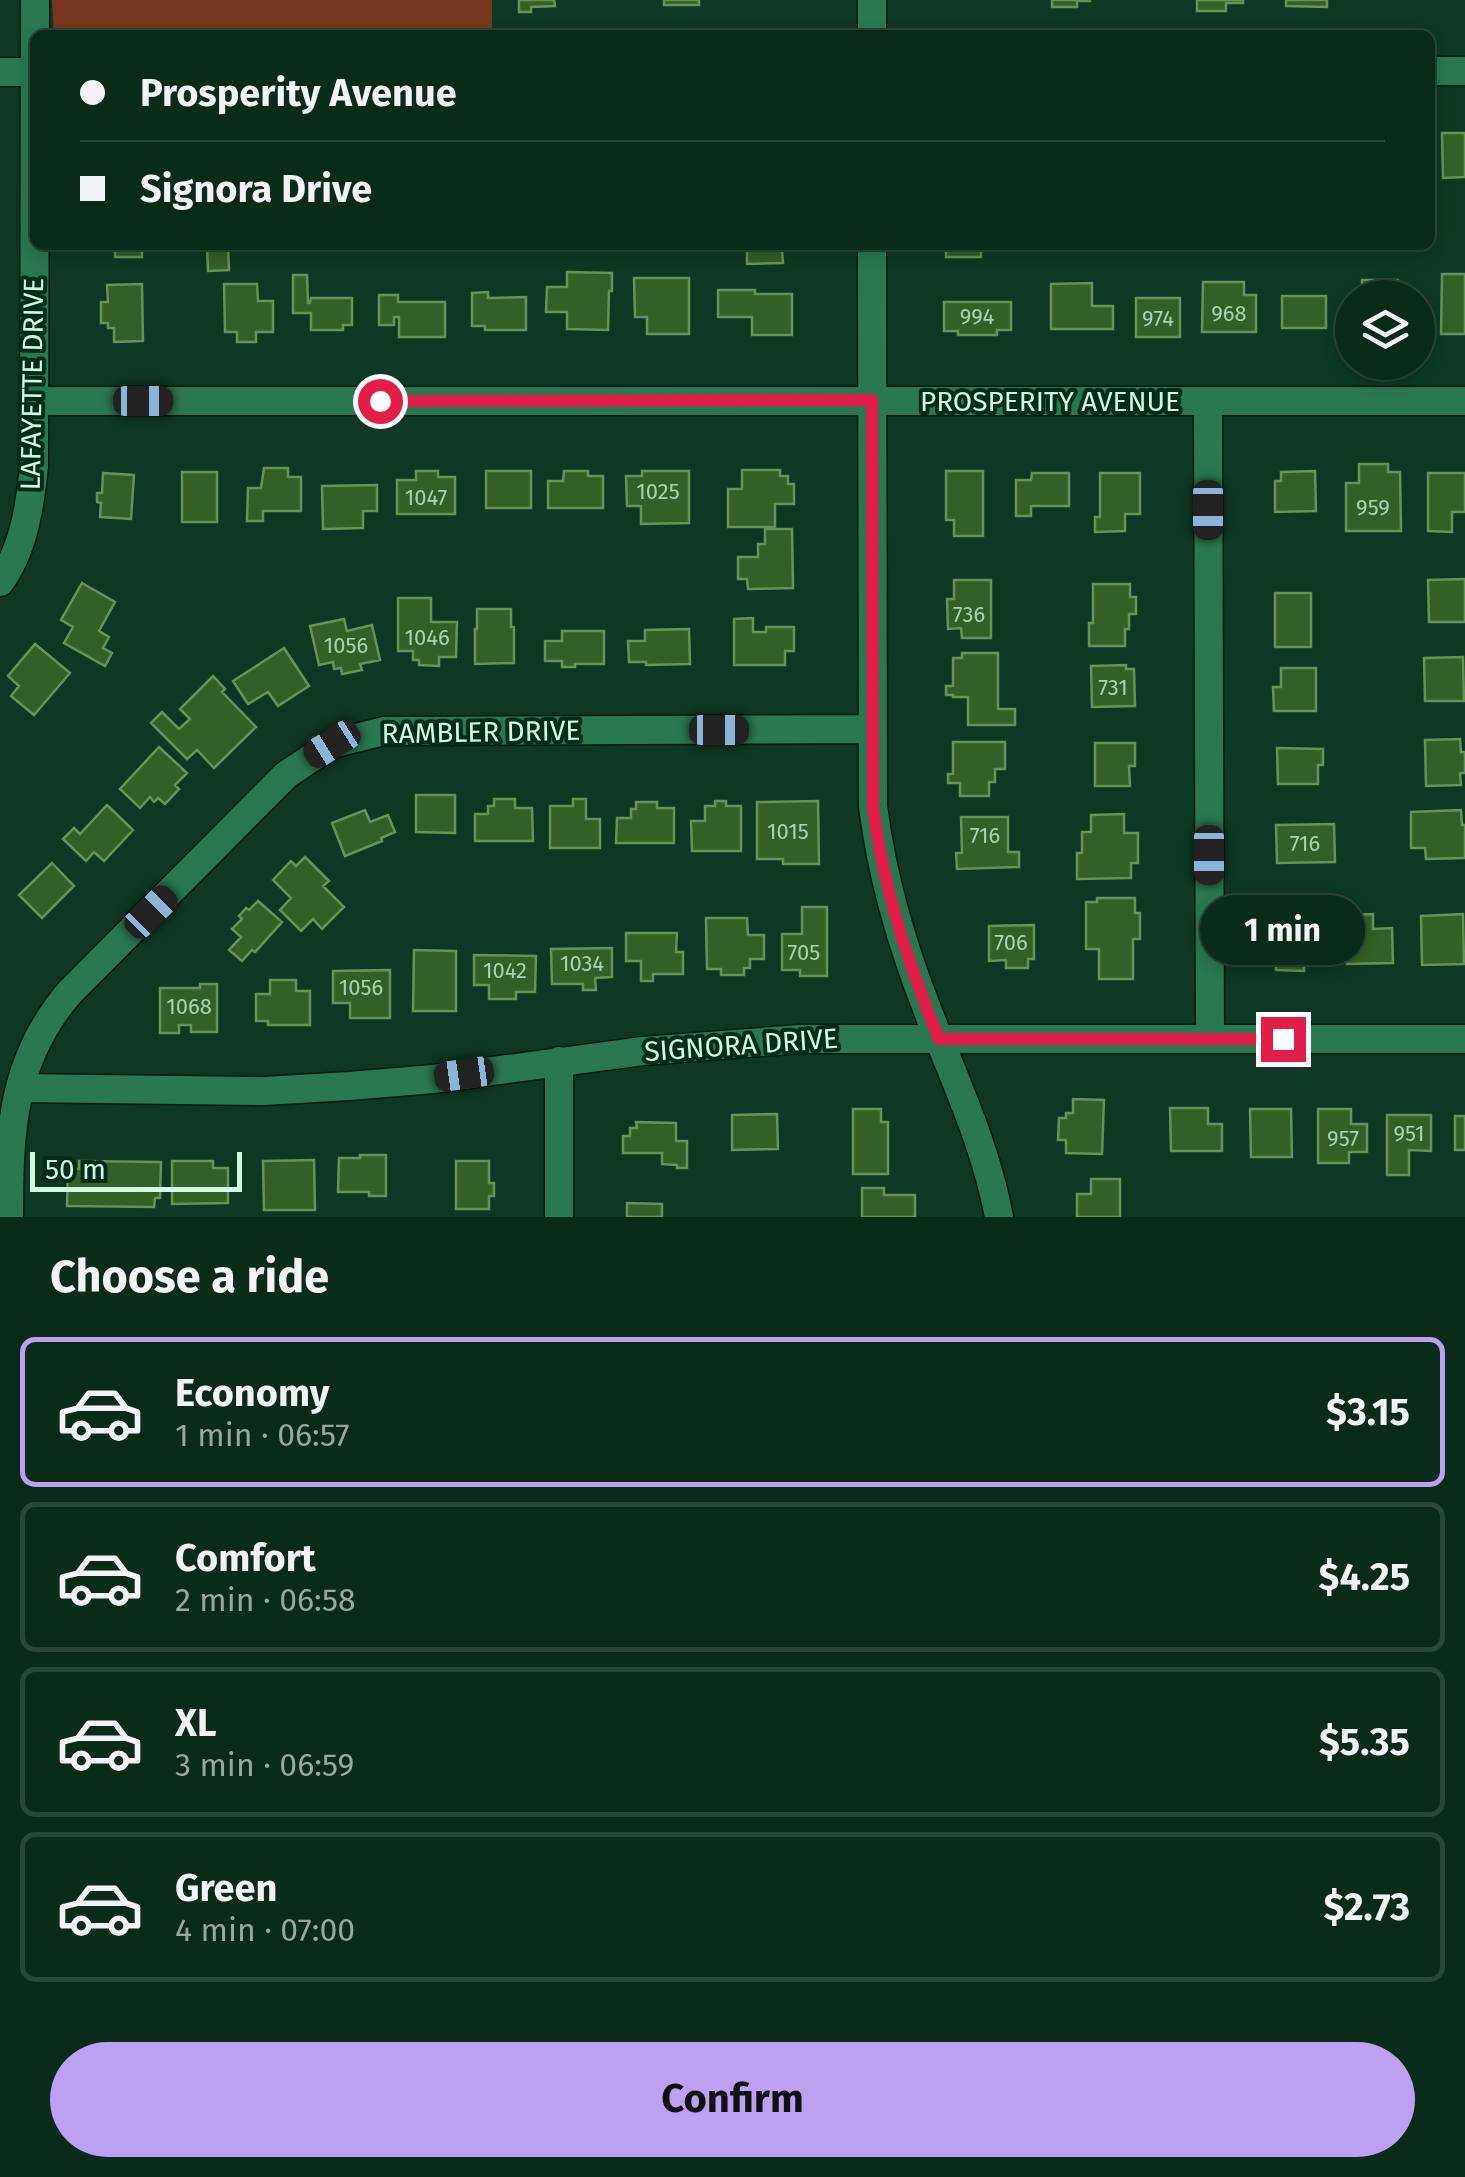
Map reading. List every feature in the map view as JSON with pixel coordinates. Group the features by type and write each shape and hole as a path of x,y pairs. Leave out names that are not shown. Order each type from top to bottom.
{"street":[{"name":"LAFAYETTE DRIVE","path":"35,0 35,30"},
{"path":"872,0 872,30"},
{"path":"1435,71 1465,71"},
{"path":"0,72 30,72"},
{"name":"LAFAYETTE DRIVE","path":"0,582 20,539 30,504 34,466 34,250"},
{"path":"872,250 873,806 884,877 904,947 985,1157 999,1217"},
{"name":"PROSPERITY AVENUE","path":"34,401 1465,401"},
{"path":"1208,401 1210,1039"},
{"name":"RAMBLER DRIVE","path":"9,1217 10,1136 20,1088 39,1036 70,992 286,776 332,744 384,731 872,730"},
{"name":"SIGNORA DRIVE","path":"20,1088 332,1087 433,1079 721,1044 800,1039 1465,1039"},
{"path":"559,1061 559,1217"}],"shaded area":[{"path":"52,0 492,0 492,30 54,30"}],"building":[{"path":"519,0 554,0 555,6 519,12"},
{"path":"664,0 699,0 699,5 664,5"},
{"path":"1052,0 1090,1 1077,1 1077,7 1052,7"},
{"path":"1197,0 1243,3 1226,3 1226,11 1197,11"},
{"path":"1286,0 1327,0 1327,7 1286,6"},
{"path":"1442,133 1465,133 1465,177 1443,178"},
{"path":"115,250 142,250 142,257 115,257"},
{"path":"207,250 228,250 229,270 208,271"},
{"path":"747,250 782,250 783,263 747,264"},
{"path":"946,250 981,250 981,257 946,257"},
{"path":"567,272 612,273 608,330 567,329 567,312 546,312 547,287 567,287"},
{"path":"1442,274 1465,274 1465,334 1441,334"},
{"path":"293,275 307,275 308,303 311,298 352,298 352,325 343,325 343,330 311,330 311,313 293,313"},
{"path":"634,278 689,278 689,334 647,334 647,317 635,317"},
{"path":"1203,282 1244,282 1244,295 1256,295 1256,332 1202,332"},
{"path":"1092,283 1092,306 1113,306 1113,329 1051,329 1051,284"},
{"path":"142,284 143,341 114,342 114,328 101,323 101,302 108,302 107,285"},
{"path":"224,284 257,284 258,301 273,301 273,332 256,332 256,342 237,342 237,332 225,332"},
{"path":"718,290 792,294 792,335 752,335 752,317 718,317"},
{"path":"488,292 488,298 526,297 526,330 485,330 485,326 472,326 472,293"},
{"path":"379,295 398,295 398,302 445,302 445,337 399,337 399,317 394,317 394,325 379,325"},
{"path":"1282,296 1326,296 1326,328 1282,328"},
{"path":"1136,298 1180,298 1180,337 1136,337"},
{"path":"944,302 1011,302 1011,330 997,330 997,335 944,331"},
{"path":"1359,464 1388,464 1388,472 1400,472 1401,531 1346,531 1346,483 1359,483"},
{"path":"264,468 288,468 288,477 301,477 301,511 263,511 263,521 247,521 248,488 261,488"},
{"path":"742,470 780,470 780,476 788,476 788,484 794,484 794,504 775,504 775,527 728,527 728,489 742,489"},
{"path":"416,471 438,471 438,477 455,477 455,514 397,514 397,480 416,480"},
{"path":"486,471 531,471 531,508 486,508"},
{"path":"564,471 588,471 588,476 603,476 603,508 548,508 548,481 563,481"},
{"path":"642,471 689,471 689,523 641,524 641,506 627,506 626,476 642,476"},
{"path":"946,471 983,471 983,536 954,536 954,520 946,520"},
{"path":"1315,471 1316,511 1275,512 1275,481 1281,481 1281,472"},
{"path":"182,472 217,472 217,522 182,522"},
{"path":"103,473 134,475 131,519 100,517 97,493 102,493"},
{"path":"1032,473 1069,473 1069,506 1031,506 1031,516 1016,516 1016,480 1031,480"},
{"path":"1100,473 1140,473 1140,514 1125,514 1125,531 1095,532 1095,517 1100,517"},
{"path":"1428,473 1465,473 1465,512 1452,512 1452,532 1428,531"},
{"path":"377,485 377,511 363,511 363,528 323,529 322,486"},
{"path":"765,529 792,529 793,588 748,589 747,579 738,579 738,557 758,557 758,544 765,544"},
{"path":"1465,579 1465,622 1429,622 1428,580"},
{"path":"954,580 991,580 991,638 962,638 961,628 948,629 947,599 954,599"},
{"path":"82,583 115,602 99,631 109,637 103,648 112,653 105,666 64,643 73,627 61,620"},
{"path":"1093,584 1130,584 1130,597 1136,597 1136,614 1129,614 1125,646 1089,646"},
{"path":"1275,593 1311,593 1311,647 1275,647"},
{"path":"398,598 431,598 431,622 457,622 456,657 439,657 439,666 419,665 419,660 413,660 413,651 398,651"},
{"path":"477,609 511,609 514,663 475,664"},
{"path":"753,618 753,632 766,632 766,627 794,627 794,651 785,651 785,665 734,665 734,619"},
{"path":"344,619 347,631 372,625 380,660 360,664 362,670 342,674 341,668 334,669 333,662 319,665 310,626"},
{"path":"689,629 690,664 629,662 628,641 645,641 645,630"},
{"path":"562,631 604,631 604,664 562,667 562,661 545,661 545,641 562,641"},
{"path":"35,644 70,673 34,715 11,696 19,686 8,676"},
{"path":"284,648 309,686 278,706 268,692 248,704 233,681"},
{"path":"962,653 998,653 998,709 1015,709 1015,725 968,725 968,697 946,695 946,686 953,686 953,658 962,658"},
{"path":"1463,657 1464,701 1425,701 1424,658"},
{"path":"1126,665 1126,669 1134,669 1135,706 1092,707 1091,666"},
{"path":"1281,668 1316,668 1316,711 1274,711 1273,687 1281,687"},
{"path":"213,676 225,689 222,692 256,727 214,768 197,750 187,759 151,723 162,712 179,729 190,719 180,709"},
{"path":"1460,739 1461,752 1465,752 1461,785 1426,786 1425,740"},
{"path":"953,742 1005,742 1005,769 995,769 995,782 989,782 989,796 960,796 960,783 948,783 948,774 953,774"},
{"path":"1095,743 1135,743 1135,766 1129,766 1130,786 1095,786"},
{"path":"159,747 187,773 165,804 150,797 140,808 120,789"},
{"path":"1277,748 1323,749 1318,784 1278,784"},
{"path":"416,795 455,795 455,833 416,832"},
{"path":"494,799 515,799 515,808 532,808 533,841 475,841 475,814 488,814"},
{"path":"573,799 586,799 586,819 600,819 600,848 550,848 550,806 573,806"},
{"path":"715,801 741,806 741,851 692,851 691,821 705,821 705,806 715,806"},
{"path":"818,801 819,864 757,859 757,802"},
{"path":"636,802 657,802 657,808 674,808 674,843 616,843 617,818 631,818"},
{"path":"107,805 133,830 104,861 94,852 86,861 63,839 74,828 80,834"},
{"path":"365,810 370,822 388,815 395,832 345,856 332,823"},
{"path":"1461,810 1465,858 1426,859 1425,848 1411,848 1411,812"},
{"path":"1124,814 1124,833 1138,833 1138,863 1131,863 1131,878 1077,879 1077,853 1082,853 1082,832 1091,832 1091,815"},
{"path":"961,817 1008,817 1008,852 1019,852 1019,867 957,869 956,853 962,853"},
{"path":"1334,824 1335,862 1277,863 1276,825"},
{"path":"305,857 329,881 323,886 344,907 322,929 313,919 301,931 280,910 291,898 273,880 291,861 296,866"},
{"path":"52,863 74,886 42,918 19,895"},
{"path":"1097,898 1135,898 1135,913 1140,913 1140,939 1133,939 1133,979 1099,979 1099,949 1086,949 1086,902 1097,902"},
{"path":"258,901 282,922 242,961 229,950 241,937 232,929 246,908 249,910"},
{"path":"802,907 827,907 827,976 800,976 800,970 782,970 782,934 802,934"},
{"path":"1282,910 1297,911 1296,923 1318,923 1318,962 1304,961 1304,971 1276,970 1277,925 1282,925"},
{"path":"1373,914 1373,929 1392,928 1393,963 1347,964 1351,915"},
{"path":"1463,914 1464,964 1422,965 1421,916"},
{"path":"706,918 747,918 748,935 764,935 764,959 750,959 750,968 744,968 744,975 721,975 721,969 707,969"},
{"path":"1034,925 1034,959 1028,959 1028,968 1006,968 1006,960 989,961 989,926"},
{"path":"626,933 677,933 676,952 683,952 683,974 653,974 653,981 641,981 641,961 626,961"},
{"path":"612,948 612,977 595,978 596,990 583,990 583,984 552,984 551,949"},
{"path":"414,950 456,951 456,1011 413,1011"},
{"path":"474,955 536,956 535,992 516,992 516,999 489,999 489,985 474,985"},
{"path":"390,970 390,1018 350,1018 350,1003 333,1003 333,971"},
{"path":"270,980 296,980 296,991 310,991 310,1025 268,1025 268,1021 256,1021 256,994 270,994"},
{"path":"200,984 217,984 217,1032 191,1032 191,1025 179,1025 179,1033 160,1033 160,988 200,988"},
{"path":"1073,1099 1104,1100 1102,1154 1066,1153 1066,1140 1058,1140 1059,1118 1073,1113"},
{"path":"1170,1108 1208,1108 1208,1124 1222,1124 1222,1151 1171,1151"},
{"path":"853,1109 881,1109 881,1122 888,1122 888,1174 853,1174"},
{"path":"1250,1109 1291,1109 1292,1157 1251,1157"},
{"path":"1318,1109 1351,1109 1351,1124 1367,1124 1367,1152 1349,1152 1349,1163 1318,1163"},
{"path":"777,1114 778,1149 732,1150 732,1115"},
{"path":"1387,1115 1431,1115 1431,1151 1409,1150 1409,1175 1387,1175"},
{"path":"1455,1116 1465,1116 1465,1150 1455,1150"},
{"path":"636,1122 676,1123 676,1141 687,1141 687,1168 662,1164 662,1153 623,1153 623,1136 630,1136 630,1128 637,1128"},
{"path":"386,1155 386,1196 338,1192 339,1158"},
{"path":"314,1160 315,1210 264,1210 263,1161"},
{"path":"79,1161 161,1162 160,1198 155,1198 154,1207 67,1206 68,1169 79,1169"},
{"path":"172,1161 213,1161 213,1168 228,1168 228,1203 172,1204"},
{"path":"456,1161 489,1161 489,1183 494,1183 494,1196 489,1196 489,1209 456,1209"},
{"path":"1091,1179 1120,1179 1120,1217 1077,1217 1077,1194 1091,1194"},
{"path":"862,1188 884,1188 884,1195 915,1195 915,1217 862,1217"},
{"path":"627,1203 662,1204 662,1217 627,1217"}],"route":[{"path":"380,401 872,400 873,806 888,892 939,1039 1283,1039"}]}
